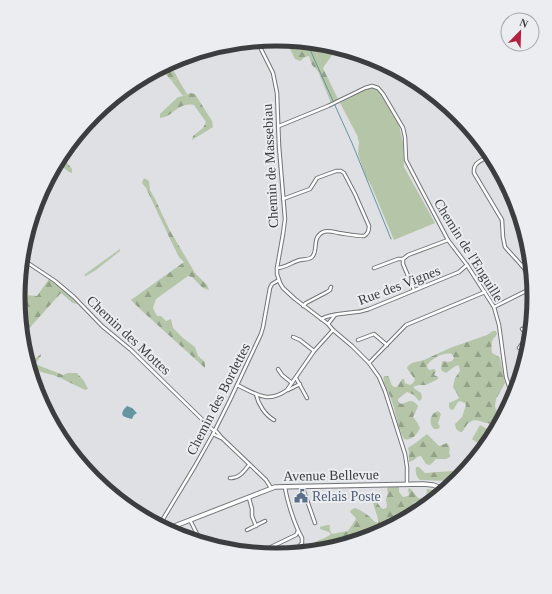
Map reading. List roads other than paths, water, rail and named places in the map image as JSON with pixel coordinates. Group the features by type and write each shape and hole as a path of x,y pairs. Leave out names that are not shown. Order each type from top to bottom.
{"main road":[{"name":"Avenue Bellevue","path":"174,526 271,488 407,484 429,484 439,487"}],"street":[{"name":"Chemin de Massebiau","path":"260,47 275,81 277,93 285,212 285,226 277,268 279,280"},
{"name":"Chemin de l'Enguille","path":"279,126 328,106 365,88 372,86 378,88 403,128 406,160 448,240 467,265 494,306 499,325 504,370 509,389"},
{"path":"485,158 476,164 474,167 474,173 502,220 505,247 525,271"},
{"path":"277,268 281,268 299,260 310,259 314,254 316,239 324,232 364,236 369,231 355,194 344,173 341,171 336,171 317,178 310,189 283,198"},
{"path":"374,268 398,259 403,259 408,255 448,240"},
{"path":"403,259 403,264 414,290"},
{"name":"Chemin des Mottes","path":"27,263 66,289 102,326 131,350 266,480 271,488"},
{"path":"522,266 525,263"},
{"name":"Rue des Vignes","path":"321,319 327,316 361,311 459,272 467,265"},
{"path":"279,280 284,288 303,306 328,324 352,346 369,363 379,377 385,391 407,460 407,484"},
{"name":"Chemin des Bordettes","path":"162,520 213,434 238,385 261,334 270,288 272,284 279,280"},
{"path":"303,306 330,290 331,287"},
{"path":"494,306 527,290"},
{"path":"369,363 406,325 485,292"},
{"path":"328,324 335,315"},
{"path":"522,329 525,332"},
{"path":"287,390 314,351 333,330"},
{"path":"358,340 374,334 387,345"},
{"path":"293,338 300,340 314,351"},
{"path":"520,348 522,344"},
{"path":"278,369 282,375 292,383"},
{"path":"296,378 307,398"},
{"path":"238,385 267,398 281,394 300,384"},
{"path":"256,394 266,415 274,420"},
{"path":"213,434 222,438"},
{"path":"230,478 238,476 249,465"},
{"path":"302,486 315,523"},
{"path":"285,487 286,495 298,531 303,541 299,547"},
{"path":"249,498 252,516 256,526"},
{"path":"190,520 198,536"},
{"path":"247,530 264,521"},
{"path":"270,548 296,535 298,531"}],"water":[{"path":"127,406 132,408 137,413 132,419 122,415"}],"waterway":[{"path":"309,48 352,143 391,239"}],"place":[{"name":"Relais Poste","path":"301,496"}]}
